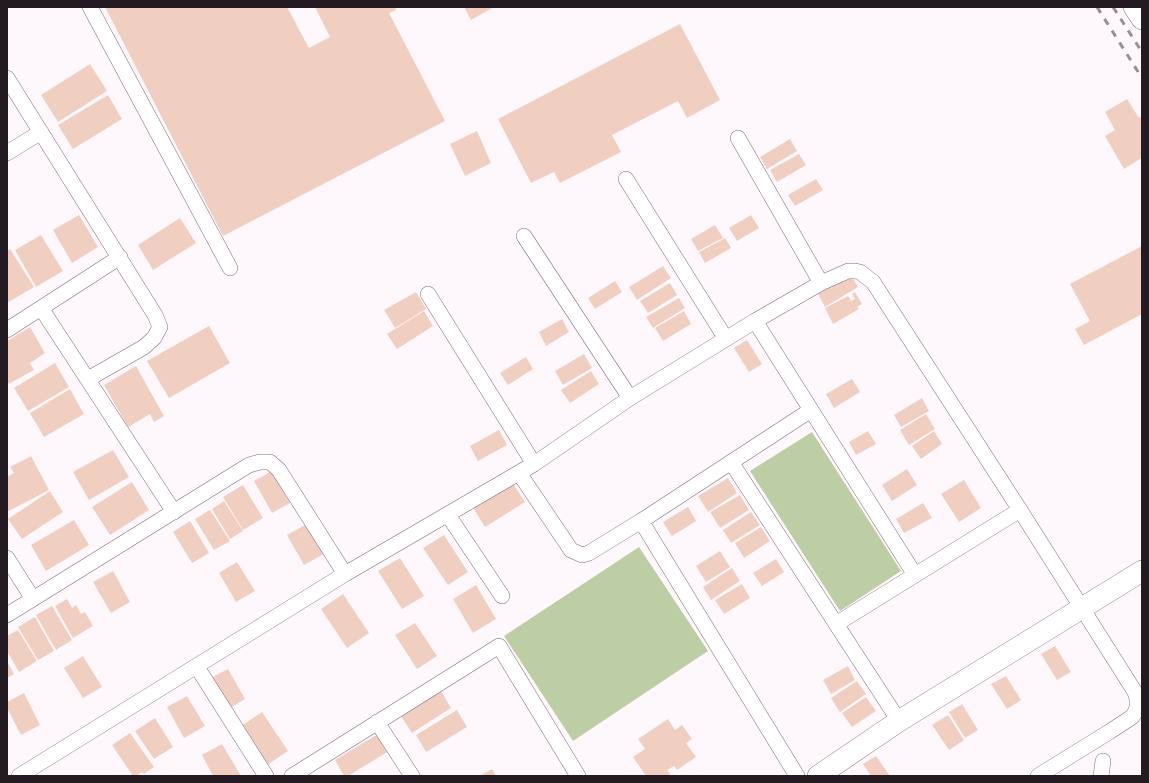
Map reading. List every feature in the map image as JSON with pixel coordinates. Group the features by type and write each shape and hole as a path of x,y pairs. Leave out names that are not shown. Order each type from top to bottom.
{"street":[{"path":"90,7 230,268"},
{"path":"1134,7 1142,19"},
{"path":"7,78 120,257 155,315 160,327 154,338 144,347 88,379"},
{"path":"7,153 41,132"},
{"path":"738,138 821,283"},
{"path":"626,179 726,339"},
{"path":"524,236 630,398"},
{"path":"7,330 120,257"},
{"path":"19,776 345,574 534,464 630,398 755,321 821,283 848,271 854,271 860,272 872,282 1020,510 1135,692 1138,702 1132,717 1038,776"},
{"path":"428,294 534,464"},
{"path":"42,308 174,512"},
{"path":"755,321 915,575"},
{"path":"519,473 571,550 582,555 589,553 641,521 811,410"},
{"path":"7,615 249,465 260,462 270,462 280,470 345,574"},
{"path":"731,462 899,721"},
{"path":"836,624 1020,510"},
{"path":"448,515 502,596"},
{"path":"641,521 797,776"},
{"path":"7,558 33,599"},
{"path":"818,776 899,721 1142,571"},
{"path":"292,776 499,646 578,776"},
{"path":"197,667 266,776"},
{"path":"377,722 412,776"}],"green space":[{"path":"812,432 901,571 840,611 750,471"},
{"path":"639,547 708,651 573,741 504,636"}],"building":[{"path":"105,7 287,7 309,48 330,37 315,7 395,7 396,10 389,13 445,121 223,236"},
{"path":"464,7 494,7 471,20"},
{"path":"680,24 720,100 687,118 678,101 612,135 621,152 560,183 554,172 531,183 498,119"},
{"path":"90,64 107,91 58,122 41,95"},
{"path":"108,95 122,119 73,149 58,125"},
{"path":"1127,99 1139,118 1142,116 1142,158 1124,169 1105,136 1115,130 1105,112"},
{"path":"477,131 491,163 465,176 450,144"},
{"path":"790,139 797,151 767,169 760,157"},
{"path":"799,154 806,165 777,182 770,170"},
{"path":"816,179 823,190 795,206 788,195"},
{"path":"79,215 98,247 72,263 53,230"},
{"path":"751,215 759,228 737,241 729,228"},
{"path":"180,218 196,243 153,270 138,245"},
{"path":"715,225 723,238 698,251 691,239"},
{"path":"41,235 63,271 36,287 15,250"},
{"path":"725,238 731,248 705,263 699,252"},
{"path":"1142,246 1142,314 1084,345 1075,329 1090,321 1070,284"},
{"path":"10,249 34,287 7,303 7,251"},
{"path":"663,266 671,278 637,300 629,287"},
{"path":"850,273 858,287 825,307 817,292"},
{"path":"615,281 622,292 595,309 588,298"},
{"path":"670,283 677,295 648,313 640,301"},
{"path":"416,292 426,309 395,328 384,310"},
{"path":"855,292 862,304 857,307 859,309 833,324 825,308 848,296 851,301 855,299 852,294"},
{"path":"679,298 685,308 653,328 646,317"},
{"path":"424,311 433,326 397,349 387,334"},
{"path":"684,311 691,324 663,341 655,328"},
{"path":"562,319 569,332 546,346 539,332"},
{"path":"209,326 230,363 169,398 147,361"},
{"path":"30,327 45,353 30,363 34,370 9,384 7,381 7,341"},
{"path":"747,340 762,364 749,372 734,348"},
{"path":"584,354 592,368 563,385 555,371"},
{"path":"526,357 533,369 508,385 500,373"},
{"path":"55,363 69,387 28,411 14,388"},
{"path":"136,366 164,416 154,422 150,414 128,427 104,385"},
{"path":"591,371 599,384 570,403 561,390"},
{"path":"852,379 860,392 834,408 826,394"},
{"path":"70,389 84,414 44,437 30,413"},
{"path":"922,398 929,411 901,427 894,415"},
{"path":"926,414 935,429 909,445 900,430"},
{"path":"499,430 507,445 478,461 470,446"},
{"path":"868,431 876,444 856,455 849,442"},
{"path":"934,431 942,444 921,459 912,446"},
{"path":"113,450 129,477 89,500 73,472"},
{"path":"31,456 49,490 7,512 7,477 14,473 10,467"},
{"path":"907,469 917,485 892,501 882,485"},
{"path":"272,471 290,503 272,513 254,481"},
{"path":"728,478 737,493 708,512 698,496"},
{"path":"964,480 981,508 959,522 941,494"},
{"path":"132,482 149,510 110,535 92,507"},
{"path":"512,482 525,502 485,527 472,506"},
{"path":"243,485 263,518 243,530 223,497"},
{"path":"50,491 63,512 22,539 8,519"},
{"path":"740,495 749,510 720,528 710,512"},
{"path":"224,501 243,531 230,539 212,509"},
{"path":"923,503 932,518 904,533 896,519"},
{"path":"688,507 696,521 672,536 663,522"},
{"path":"210,510 230,541 214,550 195,519"},
{"path":"751,512 760,525 731,543 723,530"},
{"path":"74,520 89,545 46,571 31,545"},
{"path":"190,521 209,553 192,563 173,532"},
{"path":"307,524 324,554 304,565 287,535"},
{"path":"761,527 770,541 744,558 735,543"},
{"path":"444,535 468,572 448,585 423,548"},
{"path":"720,551 730,567 706,582 696,566"},
{"path":"400,558 424,596 402,609 378,571"},
{"path":"776,559 784,572 762,586 753,573"},
{"path":"237,562 255,591 236,602 219,573"},
{"path":"732,568 740,581 711,600 703,587"},
{"path":"113,571 130,602 111,613 93,582"},
{"path":"742,584 750,598 724,614 715,600"},
{"path":"476,585 496,619 473,633 453,599"},
{"path":"343,594 369,633 347,648 321,609"},
{"path":"67,599 72,608 76,605 81,614 85,612 93,626 73,638 55,606"},
{"path":"52,606 72,640 56,650 36,615"},
{"path":"35,617 54,651 38,660 18,627"},
{"path":"415,623 437,656 417,669 395,635"},
{"path":"18,630 37,661 19,672 7,651 7,636"},
{"path":"1055,646 1071,672 1057,680 1041,654"},
{"path":"83,656 102,687 83,698 64,668"},
{"path":"7,661 14,674 7,678"},
{"path":"848,666 855,680 831,694 823,680"},
{"path":"228,669 245,699 227,710 209,679"},
{"path":"1006,676 1021,700 1007,709 991,684"},
{"path":"857,681 866,694 840,712 831,698"},
{"path":"441,691 451,708 412,733 401,716"},
{"path":"24,693 40,725 21,735 7,708 7,702"},
{"path":"187,696 205,726 184,738 167,707"},
{"path":"866,697 876,711 852,727 842,713"},
{"path":"962,704 978,730 965,738 949,712"},
{"path":"457,710 467,727 426,752 416,735"},
{"path":"262,712 288,751 267,765 241,726"},
{"path":"948,715 964,740 949,750 932,725"},
{"path":"155,718 173,747 154,759 135,731"},
{"path":"668,719 675,730 682,725 692,739 686,743 696,757 677,770 674,766 667,770 670,774 668,776 646,776 633,757 645,749 638,739"},
{"path":"130,733 154,767 144,774 142,772 136,776 133,776 112,745"},
{"path":"378,734 389,751 348,776 344,776 335,760"},
{"path":"222,744 241,776 213,776 202,755"},
{"path":"876,756 890,776 871,776 863,764"},
{"path":"492,769 496,776 480,776"}],"railway":[{"path":"1097,7 1142,78"},
{"path":"1113,7 1142,52"}]}
